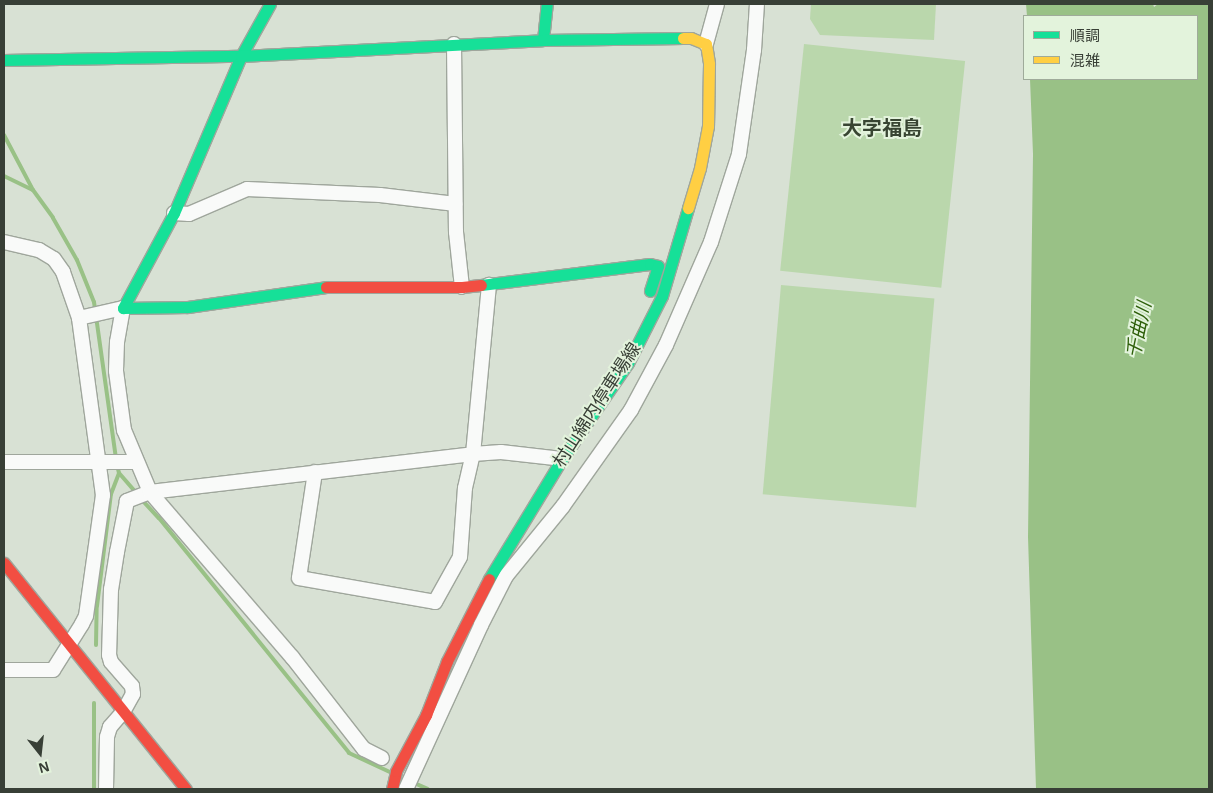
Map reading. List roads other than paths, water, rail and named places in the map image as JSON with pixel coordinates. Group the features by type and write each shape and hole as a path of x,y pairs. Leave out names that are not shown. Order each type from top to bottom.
{"street":[{"path":"270,4 240,56 174,214 123,308 116,342 116,371 124,430 132,462 148,492 292,657 364,749 382,758"},
{"path":"543,40 547,4"},
{"path":"4,60 240,56 543,40 691,38 706,44 717,4"},
{"path":"406,789 480,625 506,576 563,506 630,410 666,345 711,242 739,154 754,50 757,4"},
{"path":"454,44 455,204 462,287"},
{"name":"村山綿内停車場線","path":"392,789 396,771 426,715 447,661 478,597 562,459 623,372 654,313 673,265 700,168 709,110 709,53 706,44"},
{"path":"174,214 189,214 248,189 380,195 455,204"},
{"path":"4,242 39,250 54,259 63,272 83,317 102,463 103,495 86,616 53,670 4,670"},
{"path":"83,317 123,308 188,307 331,286 462,287 650,264 658,266 644,307 654,313"},
{"path":"315,472 300,578 435,602 460,557 466,488 473,454 489,285"},
{"path":"106,789 107,737 110,727 131,699 132,686 111,662 109,644 112,589 127,501 148,492 473,454 501,452 562,459"},
{"path":"4,462 132,462"},
{"path":"4,563 186,789"}],"water":[{"name":"千曲川","path":"1026,4 1153,4 1154,7 1158,4 1209,4 1209,789 1036,789 1028,537 1033,154 1030,80 1198,80 1198,15 1027,15"}],"waterway":[{"path":"4,135 33,190 53,218 77,260 94,302 116,458"},
{"path":"4,176 33,190"},
{"path":"96,645 97,606 111,494 119,473 117,465"},
{"path":"119,473 137,494"},
{"path":"141,499 159,518 349,753 390,772"},
{"path":"94,703 94,789"},
{"path":"412,782 428,789"}],"district":[{"name":"大字福島","path":"882,128"}]}
